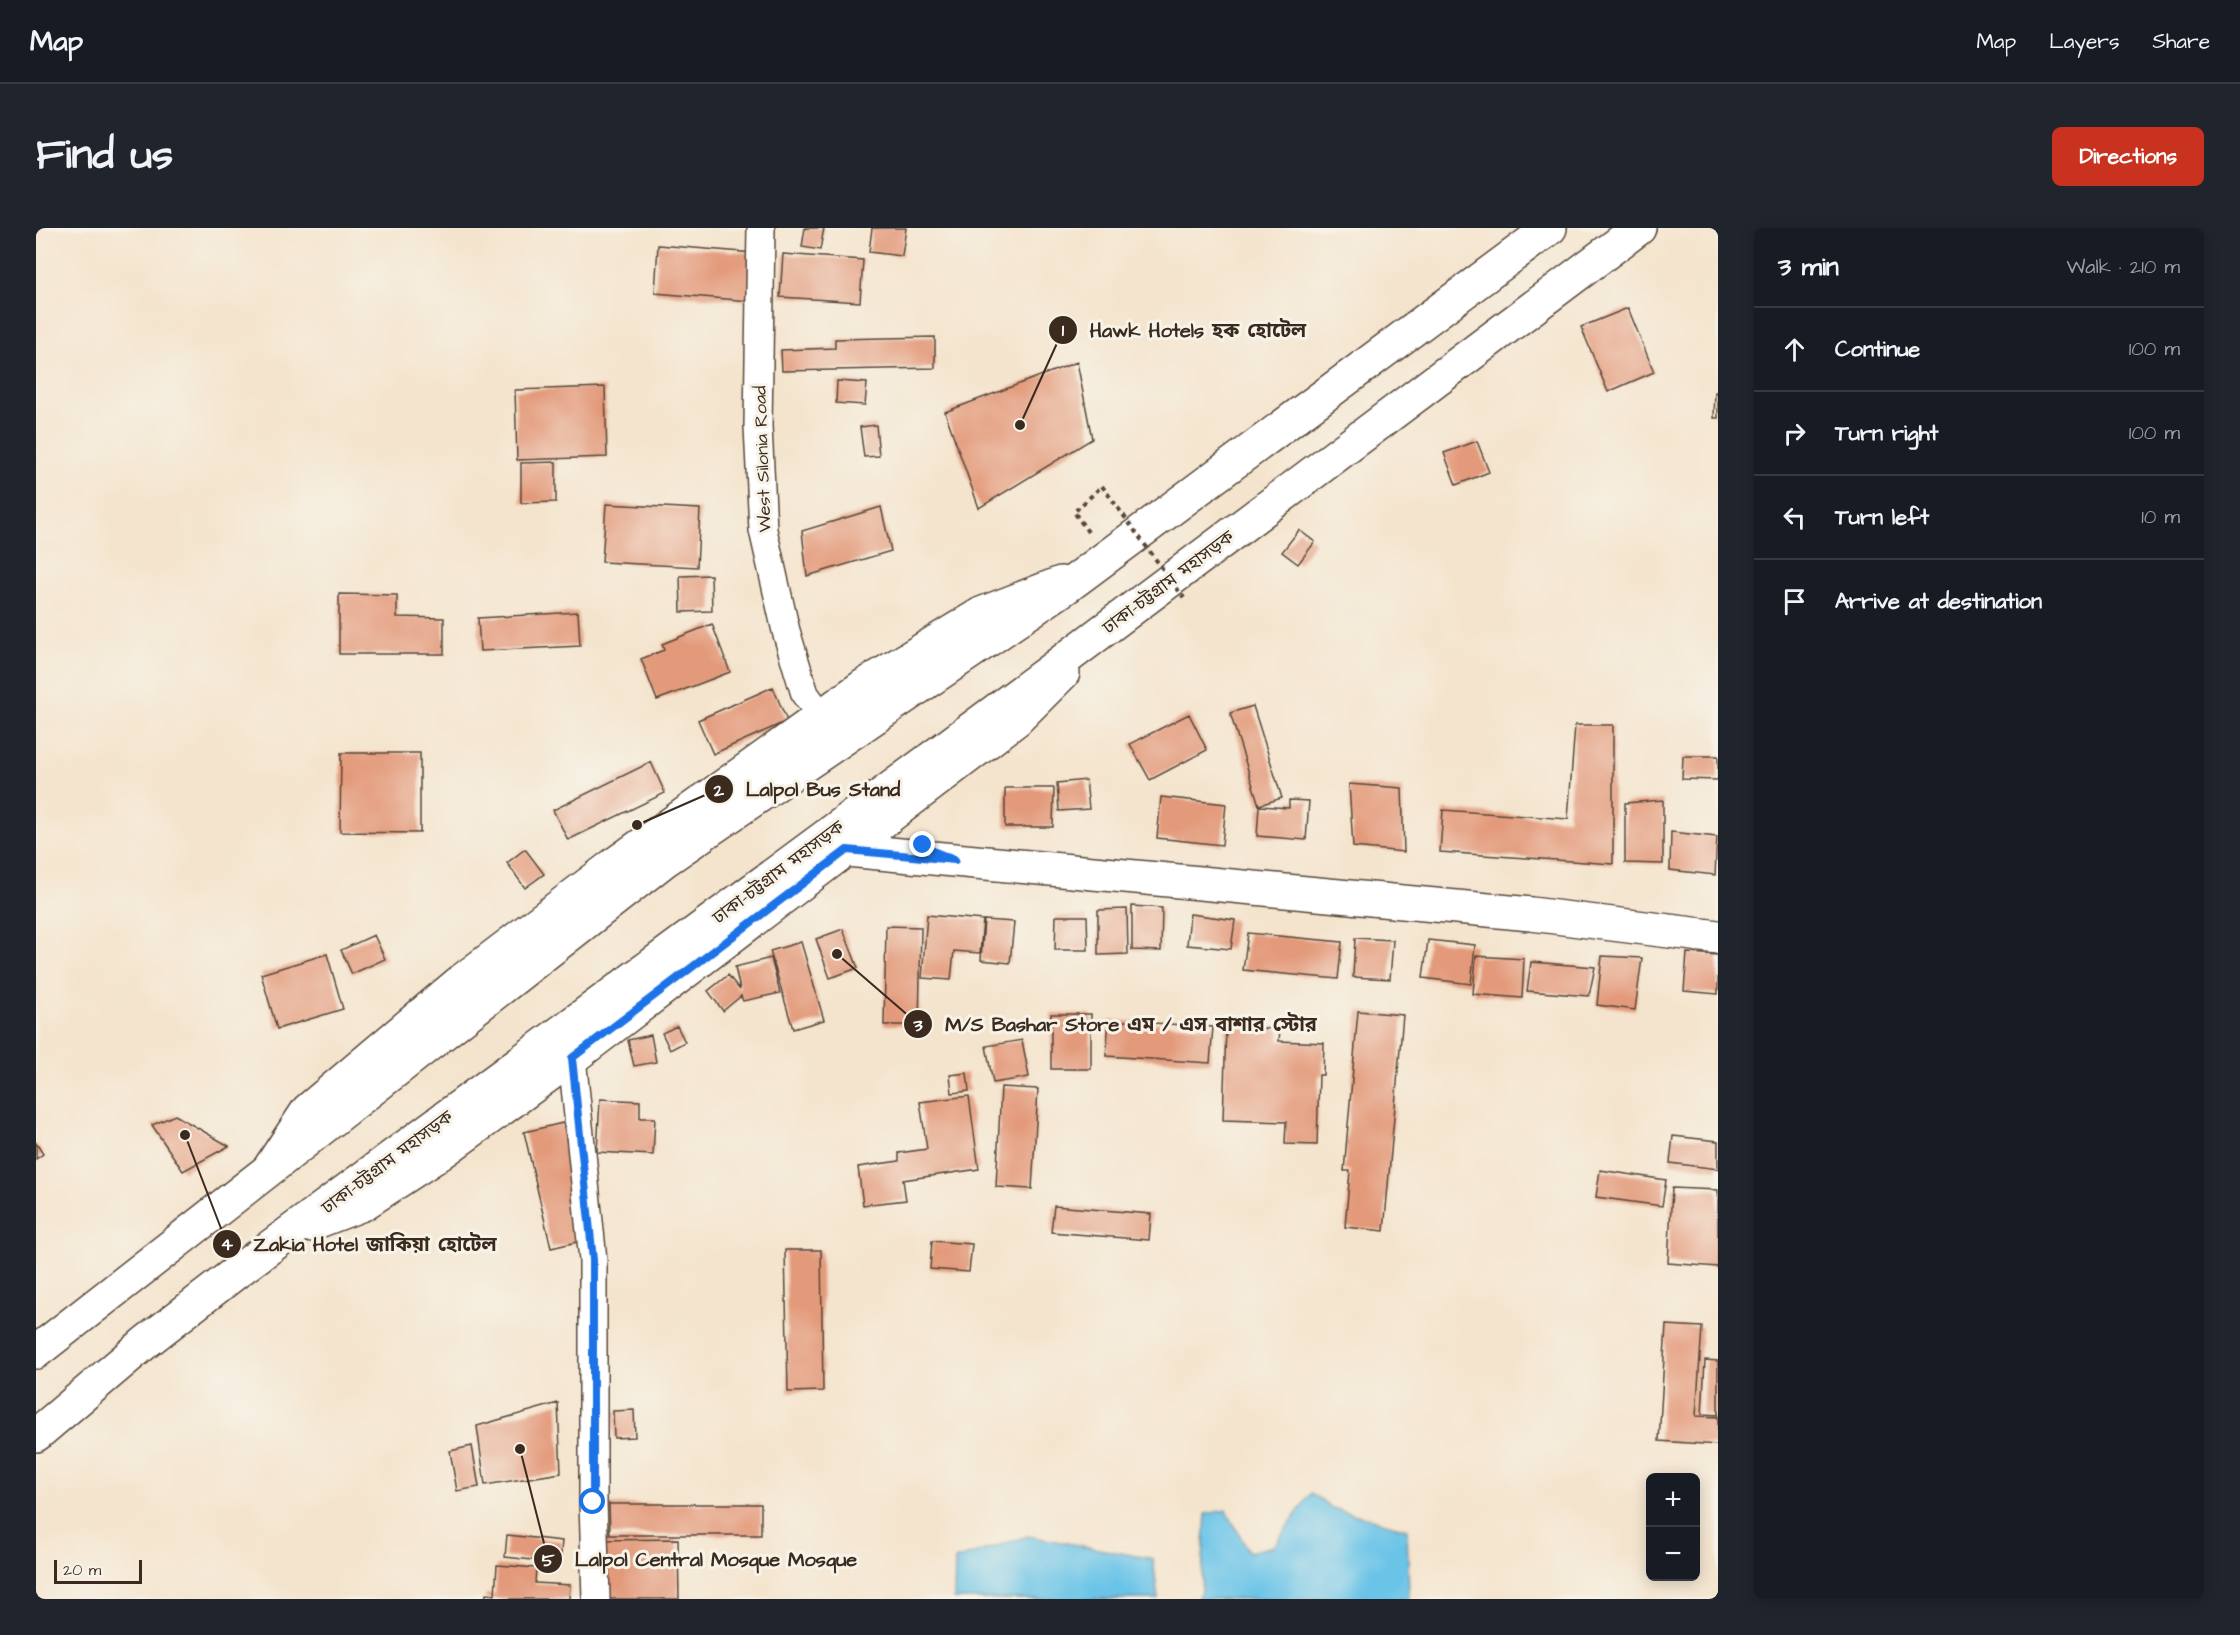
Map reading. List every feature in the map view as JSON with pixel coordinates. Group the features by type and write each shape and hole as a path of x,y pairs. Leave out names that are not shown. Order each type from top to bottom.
{"main road":[{"path":"36,1352 665,860 1095,565 1550,228"},
{"name":"ঢাকা-চট্টগ্রাম মহাসড়ক","path":"36,1435 146,1342 1109,627 1639,228"},
{"path":"269,1170 308,1110 460,981 625,857 865,685 981,614 1095,565"},
{"path":"295,1230 363,1204 441,1153 572,1058 1016,720 1109,627"},
{"path":"921,794 914,816 915,831 923,845 955,860"},
{"path":"847,850 1519,913 1718,937"}],"street":[{"name":"West Silonia Road","path":"761,228 758,426 763,530 786,631 805,694 821,716"},
{"path":"572,1058 593,1260 593,1502 596,1599"}],"path":[{"path":"1095,565 1074,512 1102,486 1184,598"}],"water":[{"path":"1311,1493 1332,1508 1407,1529 1409,1599 1197,1599 1201,1591 1206,1514 1226,1510 1249,1552 1274,1546"},
{"path":"1028,1536 1153,1559 1158,1599 954,1599 955,1560"}],"building":[{"path":"805,228 824,228 820,250 802,247"},
{"path":"872,228 906,228 902,256 869,252"},
{"path":"658,245 754,253 750,301 655,293"},
{"path":"783,254 863,260 860,302 780,297"},
{"path":"1628,308 1654,372 1608,392 1581,327"},
{"path":"935,337 935,368 782,371 781,350 835,348 835,339"},
{"path":"1077,362 1092,439 979,508 945,412"},
{"path":"837,381 867,383 865,405 836,403"},
{"path":"605,387 607,457 517,460 515,390"},
{"path":"1715,392 1718,392 1718,418 1714,418"},
{"path":"876,425 879,456 864,457 860,427"},
{"path":"1477,441 1489,472 1456,485 1444,453"},
{"path":"556,462 556,502 521,503 521,463"},
{"path":"606,504 700,509 697,567 602,562"},
{"path":"881,507 891,551 807,576 802,531"},
{"path":"1299,530 1315,542 1298,564 1282,552"},
{"path":"711,575 712,611 681,612 680,576"},
{"path":"339,594 397,595 397,617 444,618 444,654 339,654"},
{"path":"578,612 580,646 480,651 478,618"},
{"path":"712,624 730,672 657,700 641,659 664,650 662,644"},
{"path":"773,687 787,721 713,754 698,720"},
{"path":"1253,706 1282,798 1259,805 1230,713"},
{"path":"1189,714 1207,750 1150,780 1130,744"},
{"path":"1575,725 1613,725 1613,864 1440,852 1443,810 1568,819"},
{"path":"341,753 420,753 420,833 340,832"},
{"path":"1683,756 1718,756 1718,780 1682,779"},
{"path":"651,762 665,793 568,840 553,810"},
{"path":"1086,780 1089,809 1059,811 1057,783"},
{"path":"1349,784 1402,788 1404,852 1353,847"},
{"path":"1005,788 1054,788 1053,827 1005,827"},
{"path":"1161,797 1226,804 1222,845 1157,838"},
{"path":"1289,800 1309,801 1306,840 1257,836 1259,806 1289,808"},
{"path":"1663,800 1663,864 1625,863 1625,803"},
{"path":"1671,832 1717,837 1715,875 1670,870"},
{"path":"525,849 544,874 525,888 507,863"},
{"path":"1132,906 1162,908 1161,951 1132,950"},
{"path":"1127,909 1128,954 1098,955 1098,910"},
{"path":"1190,914 1235,920 1231,949 1187,945"},
{"path":"927,915 983,920 980,953 954,951 951,980 922,978"},
{"path":"1056,916 1087,916 1088,950 1055,950"},
{"path":"984,920 1014,922 1010,963 981,960"},
{"path":"886,926 921,927 919,1025 884,1025"},
{"path":"843,929 858,968 830,978 816,939"},
{"path":"1248,933 1342,942 1338,979 1243,970"},
{"path":"374,935 385,959 352,974 341,950"},
{"path":"1355,938 1393,940 1390,979 1353,977"},
{"path":"1428,940 1475,945 1471,984 1423,978"},
{"path":"801,942 824,1020 793,1029 770,951"},
{"path":"1687,953 1718,955 1718,994 1684,991"},
{"path":"327,954 343,1009 277,1029 261,974"},
{"path":"1476,956 1524,959 1522,998 1473,994"},
{"path":"1602,956 1642,958 1635,1010 1597,1005"},
{"path":"771,958 780,993 743,1001 741,996 723,1011 708,991 728,975 740,990 735,967"},
{"path":"1531,962 1595,967 1589,996 1527,991"},
{"path":"1358,1011 1403,1015 1384,1231 1345,1227 1350,1171 1344,1171"},
{"path":"1051,1014 1091,1014 1091,1069 1051,1069"},
{"path":"1109,1020 1213,1027 1210,1063 1106,1056"},
{"path":"677,1026 685,1042 670,1050 662,1033"},
{"path":"1226,1027 1280,1029 1279,1041 1324,1043 1323,1075 1319,1075 1317,1145 1285,1144 1286,1122 1223,1120"},
{"path":"651,1035 656,1062 634,1066 628,1040"},
{"path":"1022,1040 1029,1077 993,1083 986,1046"},
{"path":"967,1073 969,1091 952,1093 950,1075"},
{"path":"1001,1087 1038,1089 1032,1189 996,1187"},
{"path":"969,1096 979,1169 903,1180 906,1200 863,1205 858,1167 899,1161 899,1153 927,1149 920,1102"},
{"path":"600,1099 640,1101 640,1118 655,1118 653,1155 597,1152"},
{"path":"175,1115 229,1146 183,1171 152,1125"},
{"path":"563,1123 590,1239 551,1248 524,1132"},
{"path":"1673,1136 1718,1141 1718,1169 1670,1163"},
{"path":"36,1143 43,1154 36,1159"},
{"path":"1600,1170 1666,1180 1662,1206 1596,1197"},
{"path":"1672,1188 1718,1190 1718,1267 1668,1263"},
{"path":"1054,1206 1151,1214 1149,1240 1051,1232"},
{"path":"932,1241 972,1244 969,1272 930,1269"},
{"path":"785,1250 821,1250 823,1391 788,1392"},
{"path":"1666,1325 1702,1327 1696,1416 1718,1417 1718,1445 1659,1441"},
{"path":"1705,1360 1718,1361 1718,1415 1702,1414"},
{"path":"558,1403 561,1473 485,1485 477,1426"},
{"path":"634,1410 635,1437 614,1438 613,1411"},
{"path":"472,1446 479,1487 457,1491 450,1451"},
{"path":"609,1504 761,1504 761,1535 610,1535"},
{"path":"507,1535 562,1541 560,1563 505,1557"},
{"path":"678,1539 679,1599 602,1599 601,1540"},
{"path":"497,1565 536,1568 535,1583 570,1585 569,1599 485,1599 486,1594 495,1595"}],"place":[{"name":"Hawk Hotels হক হোটেল","path":"1020,425"},
{"name":"Lalpol Bus Stand","path":"637,825"},
{"name":"M/S Bashar Store এম / এস বাশার স্টোর","path":"837,954"},
{"name":"Zakia Hotel জাকিয়া হোটেল","path":"185,1135"},
{"name":"Lalpol Central Mosque Mosque","path":"520,1449"}],"route":[{"path":"593,1502 593,1260 572,1058 847,850 955,860 923,845"}]}
